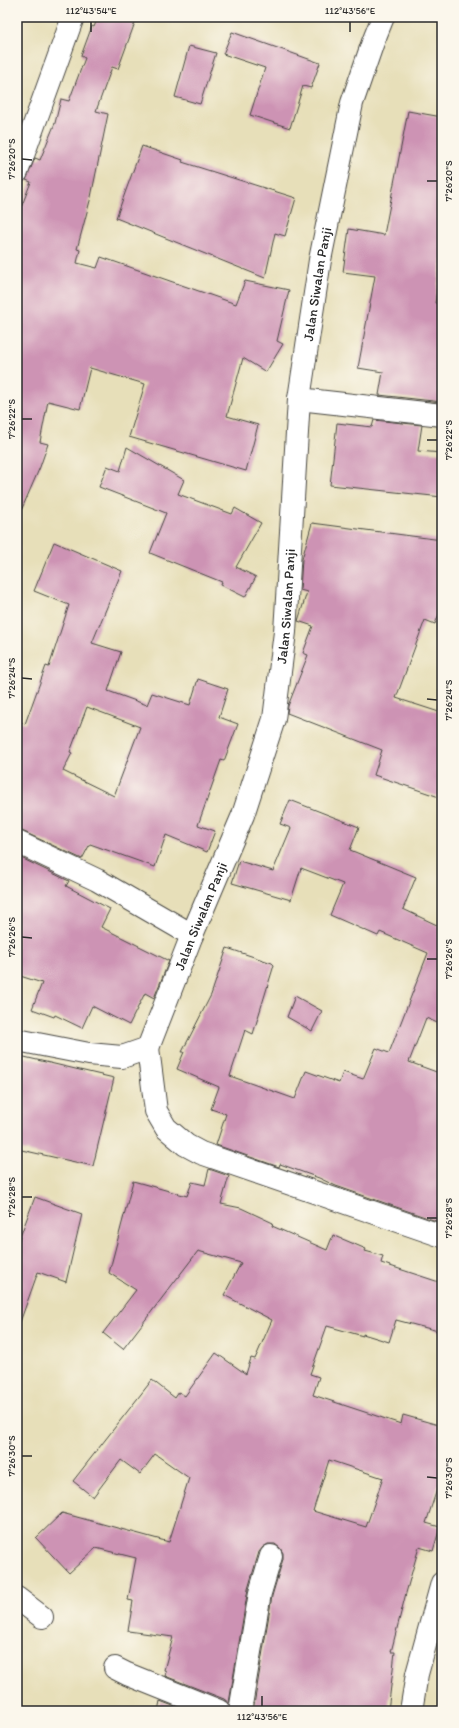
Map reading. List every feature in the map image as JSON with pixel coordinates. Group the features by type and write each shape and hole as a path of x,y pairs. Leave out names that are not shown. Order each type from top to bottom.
{"street":[{"path":"17,172 73,17"},
{"name":"Jalan Siwalan Panji","path":"148,1048 192,935 243,815 274,719 285,632 299,398 320,260 352,103 383,17"},
{"path":"299,398 442,415"},
{"path":"17,842 97,880 192,935"},
{"path":"17,1040 89,1054 122,1057 148,1048 156,1111 166,1128 186,1145 201,1153 442,1236"},
{"path":"240,1711 260,1593 271,1556"},
{"path":"411,1711 417,1674 442,1583"},
{"path":"17,1598 42,1617"},
{"path":"115,1668 219,1711"}],"building":[{"path":"98,17 137,17 118,69 112,67 96,111 108,114 91,197 77,249 80,250 77,263 97,268 101,257 236,304 245,281 289,290 277,341 283,344 266,372 243,358 227,416 258,425 246,471 129,437 145,384 90,368 80,409 48,401 40,442 48,444 40,467 17,520 17,218 31,182 26,180 35,158 40,160 55,123 61,99 69,101 85,58 81,56 92,26 94,27"},
{"path":"232,32 320,63 311,88 303,86 290,128 250,115 265,68 223,54"},
{"path":"189,46 216,53 200,104 175,97"},
{"path":"408,111 442,117 442,257 435,303 442,304 442,402 379,395 383,372 358,368 375,276 343,272 349,229 384,235"},
{"path":"142,146 183,160 182,162 296,198 285,236 275,233 265,278 116,218"},
{"path":"374,420 422,425 418,451 442,453 442,497 330,485 337,423 372,427"},
{"path":"127,447 184,480 178,494 232,514 235,508 261,523 236,567 256,577 245,597 221,585 222,582 150,553 166,513 99,487 107,466 120,471"},
{"path":"312,523 442,540 442,607 435,624 425,620 396,698 442,713 442,798 374,775 382,750 287,713 288,706 308,655 303,653 313,626 298,621 307,592 300,590 302,559"},
{"path":"54,542 122,571 92,643 121,652 108,691 147,705 152,693 190,705 198,679 228,689 219,717 238,724 224,761 221,760 198,825 215,831 207,852 166,835 155,867 90,844 82,859 17,830 17,721 25,724 46,666 49,667 69,605 34,591","holes":["87,707 140,727 114,796 63,771 72,753 70,752"]},
{"path":"290,800 359,827 350,850 416,877 403,909 439,926 442,922 442,1025 426,1018 409,1062 442,1074 442,1223 336,1186 319,1178 280,1164 279,1167 216,1145 226,1114 211,1109 219,1087 177,1069 184,1052 182,1052 211,995 227,948 272,963 274,965 253,1034 245,1030 230,1076 295,1099 306,1071 339,1083 343,1072 363,1079 376,1048 389,1053 428,953 380,932 378,936 330,915 343,884 301,868 291,900 232,883 239,861 273,871 291,828 280,824"},
{"path":"17,856 69,881 66,886 110,909 101,927 169,961 154,998 145,993 129,1025 92,1006 82,1028 55,1015 54,1017 32,1009 42,983 17,975"},
{"path":"295,996 322,1011 312,1031 287,1017"},
{"path":"20,1056 114,1078 93,1166 17,1149 17,1069"},
{"path":"209,1169 229,1176 221,1204 241,1208 273,1223 272,1226 327,1250 333,1235 366,1249 365,1251 383,1256 381,1263 442,1283 442,1332 396,1320 389,1342 363,1334 363,1336 327,1326 310,1374 319,1377 313,1395 401,1424 403,1415 442,1426 442,1474 426,1523 440,1527 433,1551 419,1547 406,1593 391,1652 395,1652 388,1711 253,1711 272,1596 283,1559 283,1553 275,1544 268,1544 259,1552 248,1589 229,1703 224,1699 165,1676 166,1671 164,1670 173,1637 128,1631 133,1601 128,1600 136,1558 96,1548 69,1573 36,1538 62,1513 169,1542 189,1478 155,1454 140,1474 121,1460 93,1497 73,1481 152,1380 175,1398 179,1392 185,1396 216,1353 246,1374 251,1358 255,1359 272,1320 224,1295 241,1263 198,1251 123,1349 103,1333 136,1290 109,1273 133,1181 187,1196 192,1182 205,1185","holes":["329,1460 383,1478 366,1527 313,1511"]},
{"path":"35,1197 82,1214 66,1282 38,1272 20,1322 17,1321 17,1245"},
{"path":"160,1701 186,1711 158,1711"}]}
